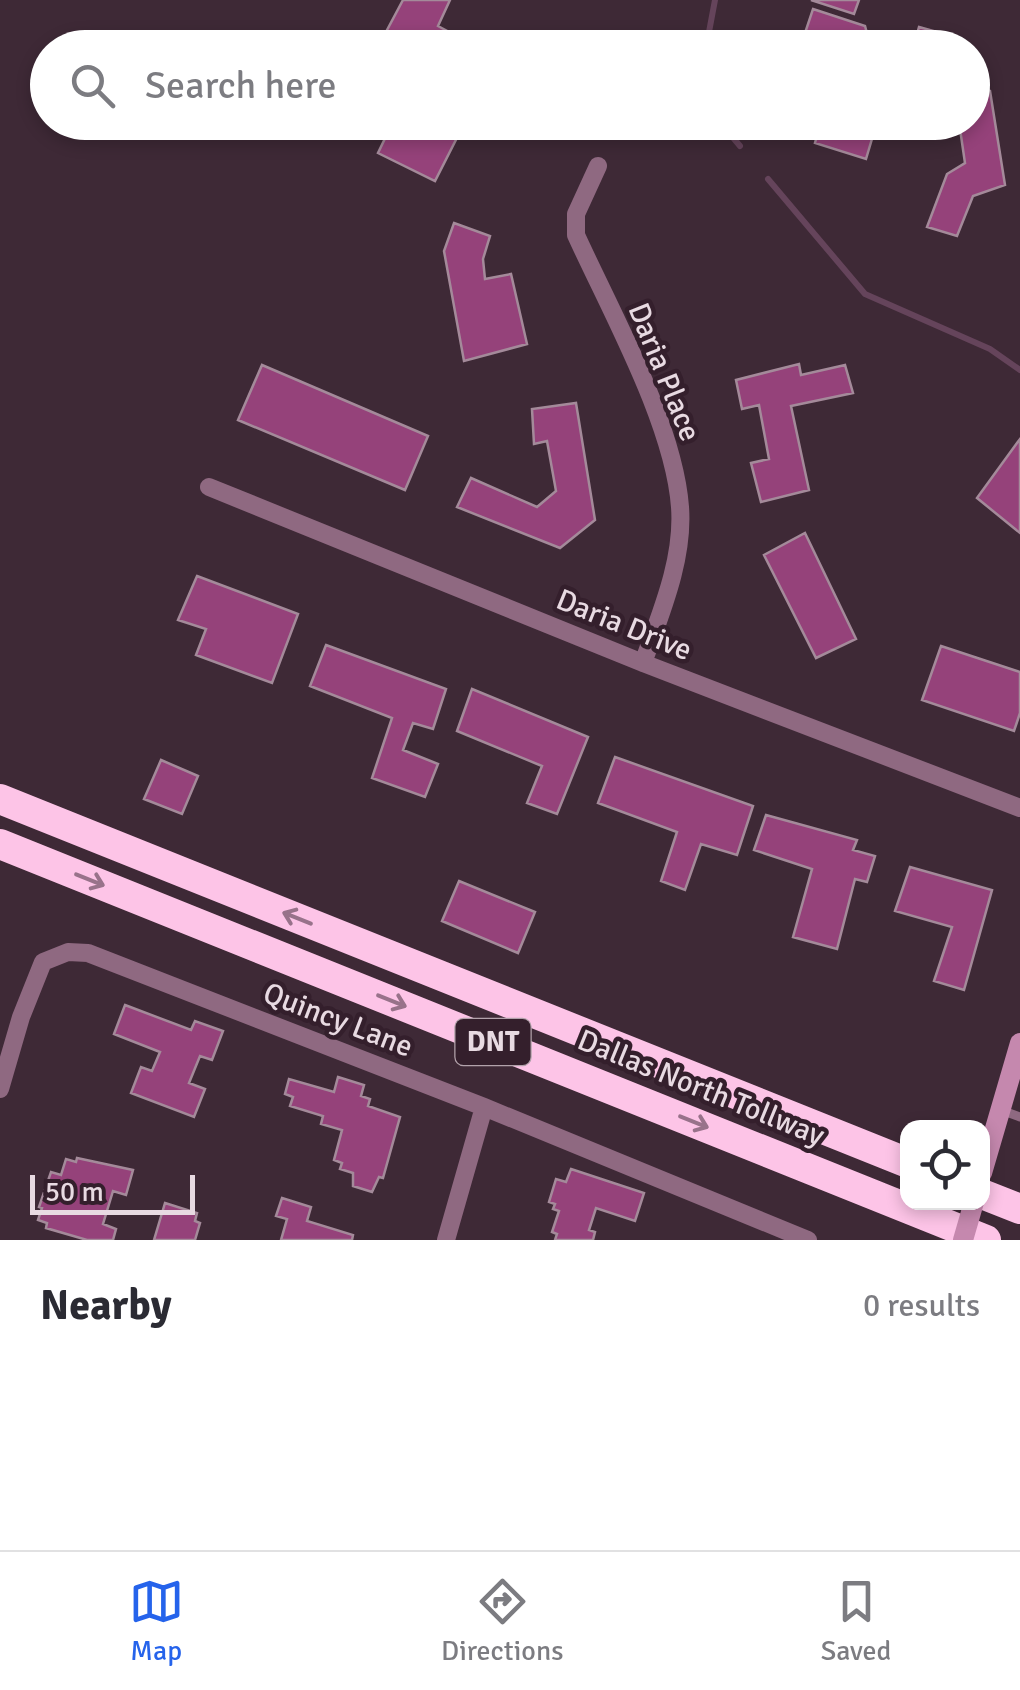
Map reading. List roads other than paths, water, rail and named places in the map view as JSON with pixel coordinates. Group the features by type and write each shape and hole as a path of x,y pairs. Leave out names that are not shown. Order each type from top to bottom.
{"highway":[{"name":"Dallas North Tollway","path":"0,799 900,1161"},
{"name":"Dallas North Tollway","path":"0,844 986,1240"},
{"path":"990,1197 1020,1208"}],"street":[{"name":"Daria Place","path":"598,166 576,214 576,235 663,428 680,506 671,582 643,664"},
{"name":"Daria Drive","path":"209,488 643,664 1020,808"},
{"name":"Quincy Lane","path":"0,1089 21,1017 43,962 68,952 88,953 484,1106 808,1240"},
{"path":"990,1156 1010,1114 1018,1055"},
{"path":"446,1240 484,1106"},
{"path":"963,1240 972,1210"}],"waterway":[{"path":"709,30 715,0"},
{"path":"735,140 740,146"},
{"path":"768,179 865,294 990,349 1020,370"}]}
